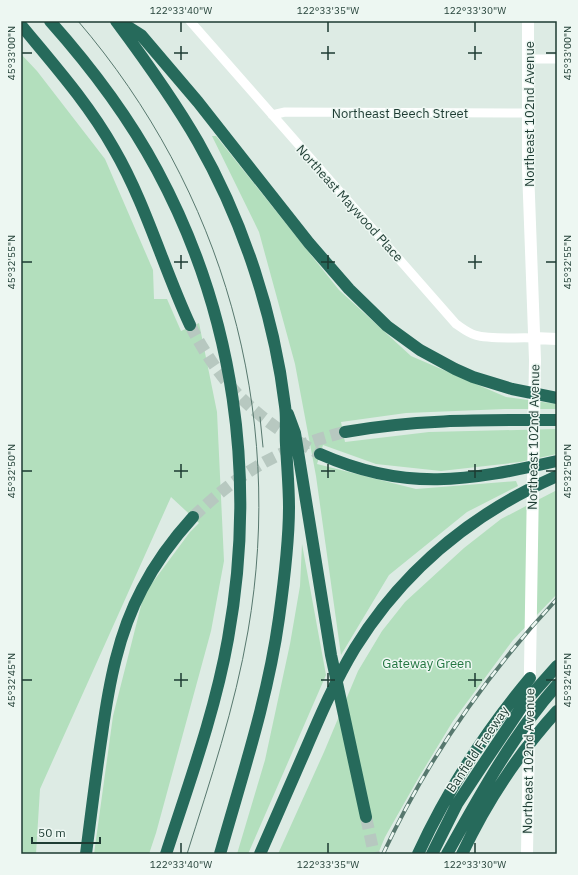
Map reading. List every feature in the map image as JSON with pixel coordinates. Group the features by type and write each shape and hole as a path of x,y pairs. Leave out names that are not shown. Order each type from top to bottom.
{"highway":[{"path":"50,21 80,55 124,115 153,163 171,198 206,284 222,341 235,411 240,454 241,505 238,574 233,610 226,649 212,706 166,854"},
{"path":"117,21 141,35 198,102 314,249 357,298 387,326 420,350 455,369 491,383 532,394 557,398"},
{"path":"117,21 182,115 199,143 233,214 262,296 273,341 285,408 289,508 288,546 279,619 258,717 220,854"},
{"path":"21,25 72,86 114,149 136,191 172,284 190,325"},
{"path":"285,408 295,433 331,655 366,817"},
{"path":"345,432 382,425 420,422 470,420 557,420"},
{"path":"320,454 351,467 368,472 421,480 479,477 557,461"},
{"path":"260,854 332,692 355,649 383,608 434,553 464,529 504,503 557,476"},
{"path":"86,854 104,720 118,649 133,608 152,571 177,535 193,517"},
{"name":"Banfield Freeway","path":"432,854 457,804 484,763 525,702 557,666"},
{"path":"418,854 436,817 485,736 530,678"},
{"name":"Banfield Freeway","path":"447,854 477,799 512,743 557,685"},
{"path":"462,854 480,817 503,779 530,742 557,711"}],"main road":[{"name":"Northeast 102nd Avenue","path":"527,854 535,360 528,169 528,21"},
{"path":"534,338 557,339"}],"street":[{"name":"Northeast Maywood Place","path":"190,21 456,324 474,335 485,337 534,338"},
{"path":"528,59 557,59"},
{"name":"Northeast Beech Street","path":"272,115 285,112 528,113"}],"green space":[{"path":"21,54 37,71 105,159 153,270 154,299 167,299 181,331 199,323 217,412 224,561 211,631 149,854 94,854 113,716 144,594 190,532 199,523 171,497 40,789 36,854 21,854"},
{"path":"212,136 216,136 339,290 411,356 506,397 557,404 557,409 505,409 406,413 341,422 345,442 429,432 557,429 557,454 520,462 441,471 376,464 323,445 317,464 416,489 516,481 518,486 467,512 389,575 341,655 316,476 295,364 259,232"},
{"name":"Gateway Green","path":"557,490 557,594 513,640 453,721 385,837 378,854 278,854 324,752 358,671 382,631 405,602 464,548 501,519"},
{"path":"302,544 326,675 248,854 237,854 265,760 290,644 300,586"}],"tunnel":[{"path":"190,325 215,367 244,400 278,429 320,454"},
{"path":"193,517 228,487 263,463 281,454 322,438 345,432"},
{"path":"366,817 374,854"}],"tram line":[{"path":"78,21 128,87 171,157 206,230 232,307 249,386 258,467 258,549 248,631 243,659 229,716 187,854"},
{"path":"260,417 263,447"}],"railway":[{"path":"383,854 419,785 460,720 482,688 506,658 557,599"}]}
